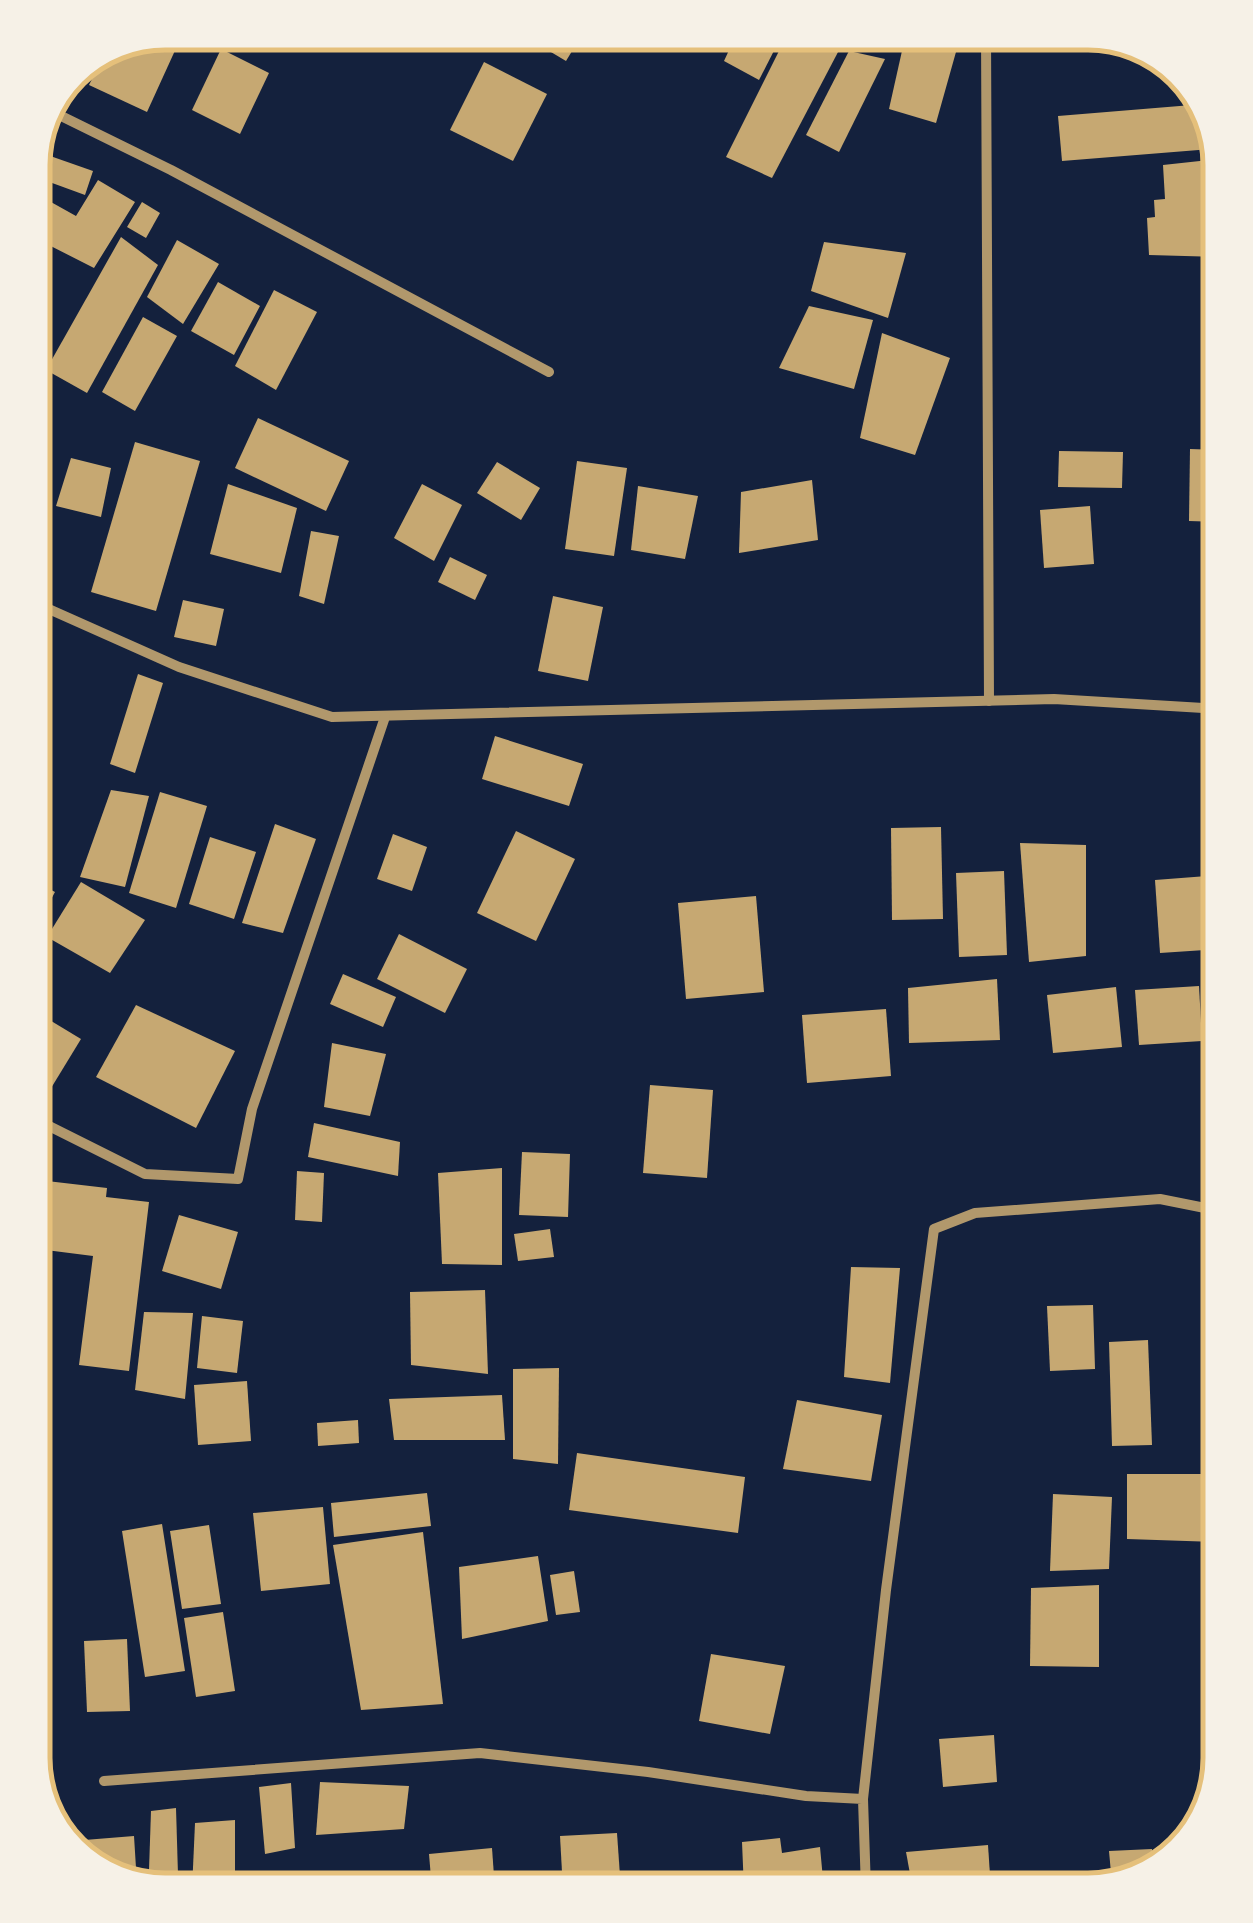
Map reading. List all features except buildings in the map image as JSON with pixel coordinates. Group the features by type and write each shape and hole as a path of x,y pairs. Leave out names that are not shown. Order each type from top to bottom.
{"street":[{"path":"986,50 989,700"},
{"path":"61,116 205,188 549,372"},
{"path":"50,610 180,667 332,716 1054,699 1203,708"},
{"path":"50,1127 145,1174 238,1178 252,1109 385,717"},
{"path":"865,1873 863,1800 886,1590 934,1229 975,1213 1160,1198 1203,1207"},
{"path":"104,1781 480,1753 863,1800"}]}
